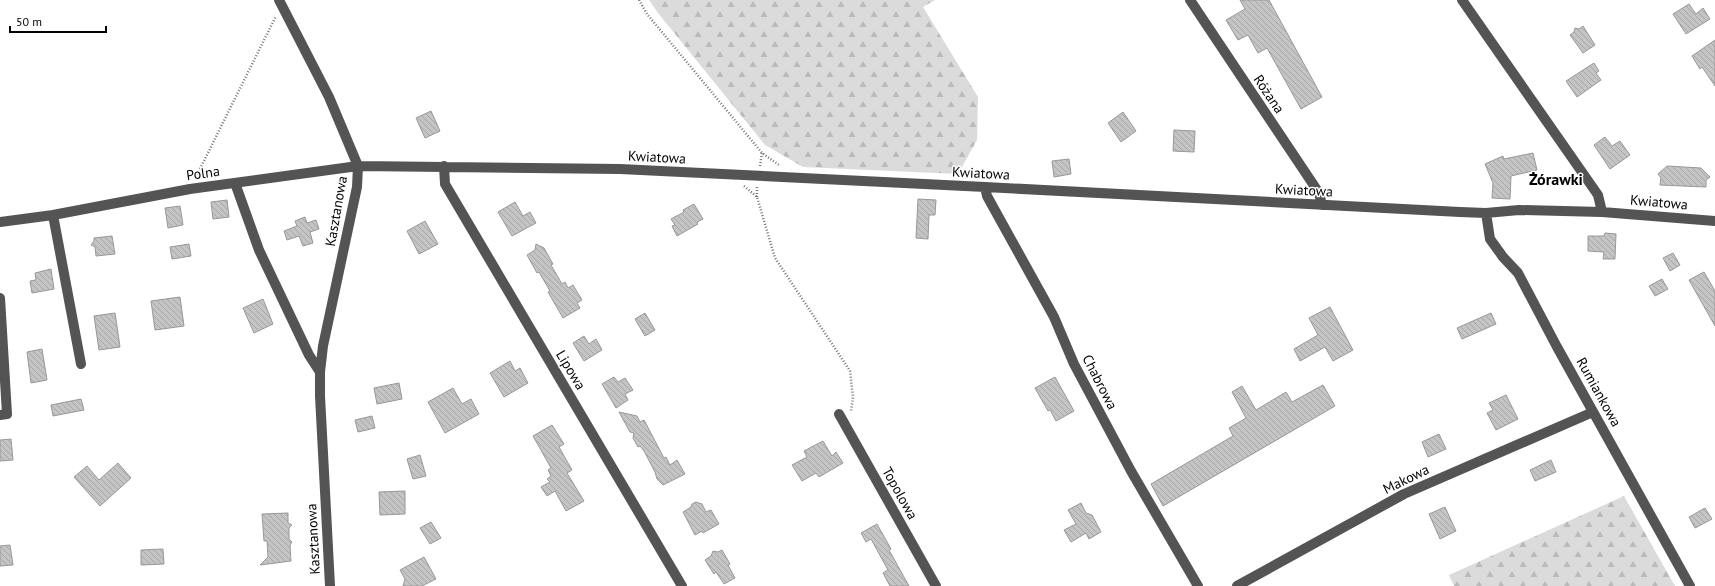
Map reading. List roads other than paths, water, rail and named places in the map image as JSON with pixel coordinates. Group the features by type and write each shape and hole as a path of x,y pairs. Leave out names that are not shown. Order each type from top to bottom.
{"street":[{"name":"Różana","path":"1190,0 1319,194 1322,205"},
{"path":"1462,0 1598,195 1602,212"},
{"name":"Kasztanowa","path":"280,2 329,97 358,166 357,187 323,346 320,372 330,586"},
{"name":"Kwiatowa","path":"358,166 620,169 1486,213 1519,210 1602,212 1715,221"},
{"name":"Polna","path":"0,222 53,215 190,189 358,166"},
{"name":"Lipowa","path":"444,166 445,184 682,586"},
{"path":"234,184 259,250 309,355 320,372"},
{"name":"Chabrowa","path":"985,187 987,196 1054,317 1074,364 1127,465 1198,586"},
{"name":"Rumiankowa","path":"1486,213 1490,239 1503,257 1518,273 1593,412 1639,492 1690,586"},
{"path":"53,215 81,364"},
{"path":"0,298 7,414 0,415"},
{"name":"Makowa","path":"1237,586 1404,494 1593,412"},
{"name":"Topolowa","path":"839,414 936,586"},
{"path":"329,575 336,586"}],"district":[{"name":"Żórawki","path":"1556,179"}]}
